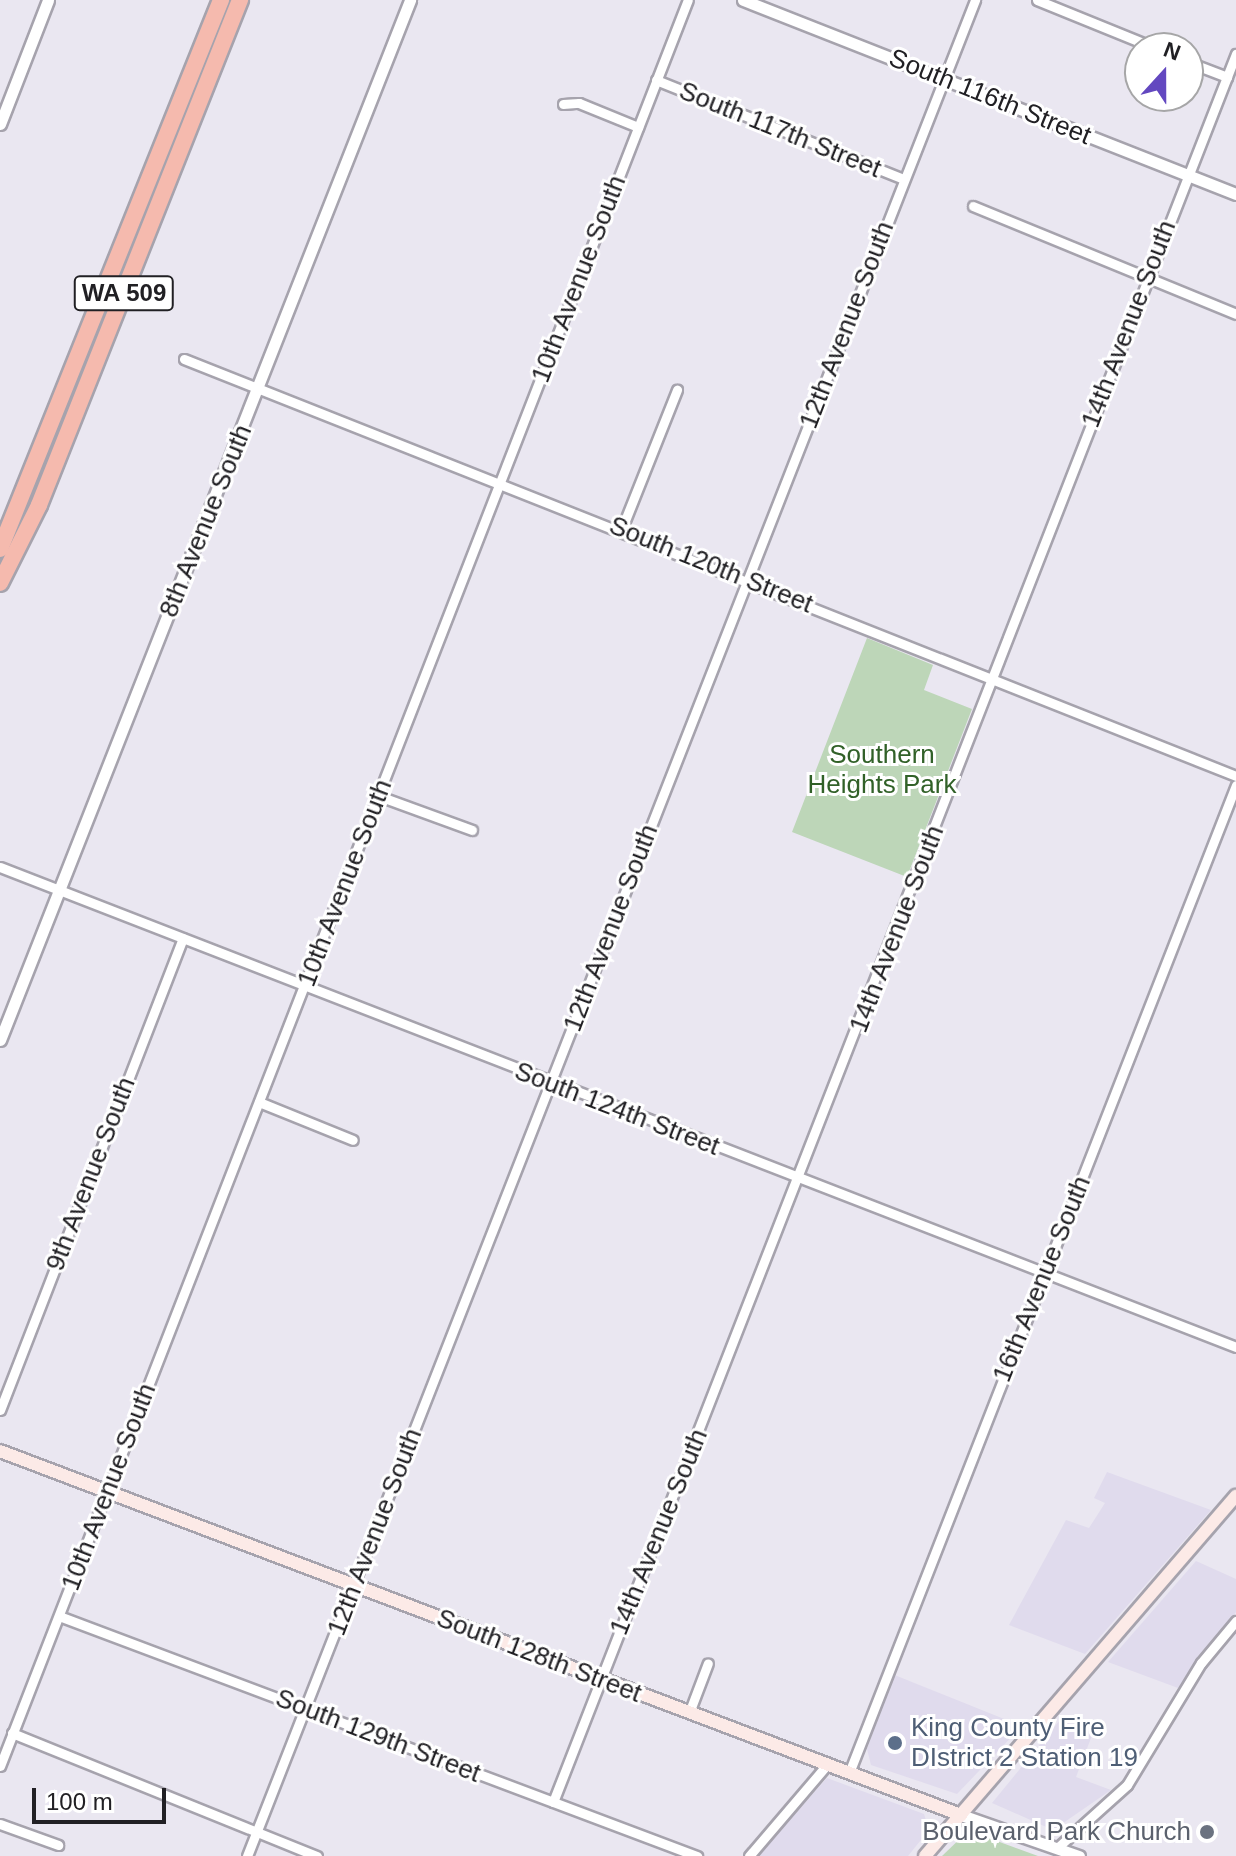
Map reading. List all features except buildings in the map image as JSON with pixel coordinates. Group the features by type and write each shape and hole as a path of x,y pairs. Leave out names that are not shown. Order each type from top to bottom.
{"highway":[{"name":"WA 509","path":"0,549 221,0"},
{"name":"WA 509","path":"0,583 39,505 240,0"}],"main road":[{"name":"South 128th Street","path":"0,1451 961,1815"},
{"path":"925,1856 1236,1496"}],"street":[{"path":"0,124 48,0"},
{"name":"8th Avenue South","path":"0,1040 261,386 410,0"},
{"name":"10th Avenue South","path":"0,1766 688,0"},
{"name":"South 116th Street","path":"743,0 1236,194"},
{"name":"12th Avenue South","path":"247,1856 975,0"},
{"path":"1037,0 1124,35"},
{"name":"14th Avenue South","path":"553,1802 995,680 1147,276 1236,54"},
{"path":"1204,68 1227,77"},
{"name":"South 117th Street","path":"656,80 904,179"},
{"path":"563,104 579,103 638,127"},
{"path":"973,206 1236,314"},
{"name":"South 120th Street","path":"184,359 261,386 622,528 1236,776"},
{"path":"622,528 677,390"},
{"name":"16th Avenue South","path":"849,1773 1236,785"},
{"path":"379,796 472,830"},
{"name":"South 124th Street","path":"0,867 1043,1275 1236,1347"},
{"name":"9th Avenue South","path":"0,1410 183,938"},
{"path":"259,1102 353,1140"},
{"name":"South 129th Street","path":"59,1616 697,1856"},
{"path":"1057,1848 1127,1785 1193,1674 1236,1621"},
{"path":"689,1713 708,1663"},
{"path":"12,1733 317,1856"},
{"path":"749,1856 826,1766"},
{"name":"South 128th Street","path":"961,1815 1079,1856"},
{"path":"0,1824 58,1845"}],"shaded area":[{"path":"1107,1472 1211,1510 1085,1654 1009,1625 1066,1520 1089,1528 1105,1503 1094,1498"},
{"path":"1196,1561 1236,1579 1236,1612 1178,1688 1108,1662"},
{"path":"892,1674 1022,1726 957,1794 871,1765 867,1749"},
{"path":"1060,1720 1093,1733 1076,1777 1111,1790 1053,1830 992,1803"},
{"path":"827,1778 924,1814 929,1830 908,1856 757,1856"}],"green space":[{"name":"Southern Heights Park","path":"867,638 933,665 924,690 972,709 907,877 792,832"},
{"path":"966,1833 975,1833 1038,1856 942,1856"}],"place":[{"name":"King County Fire DIstrict 2 Station 19","path":"895,1743"},
{"name":"Boulevard Park Church","path":"1207,1832"}]}
